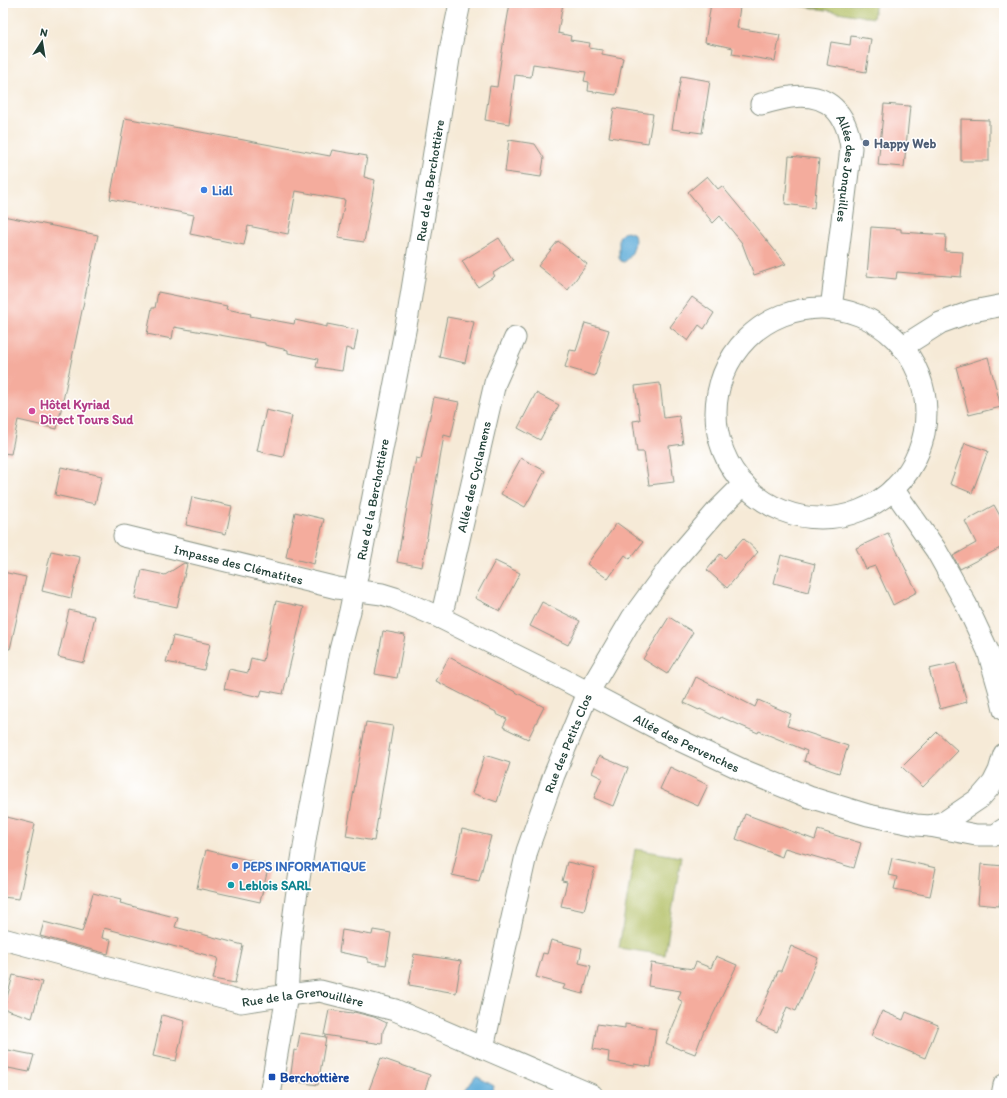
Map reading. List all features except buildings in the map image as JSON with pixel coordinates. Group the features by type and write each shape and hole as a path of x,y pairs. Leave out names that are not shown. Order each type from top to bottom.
{"street":[{"name":"Rue de la Berchottière","path":"270,1095 287,994 290,945 296,898 340,650 370,512 408,315 451,46 460,3"},
{"name":"Allée des Jonquilles","path":"761,104 791,97 806,96 817,98 829,104 837,111 844,121 849,133 851,148 832,309"},
{"path":"902,347 940,323 973,311 1004,305"},
{"path":"832,309 856,314 879,326 899,342 902,347 916,368 926,398 926,429 916,459 893,489 875,504 847,515 817,518 786,513 759,498 737,477 722,450 716,421 718,390 729,362 747,338 772,320 801,310 832,309"},
{"name":"Allée des Cyclamens","path":"441,618 495,383 515,338"},
{"name":"Rue des Petits Clos","path":"483,1048 528,851 554,774 588,693 632,618 673,562 716,512 744,484"},
{"path":"893,489 936,550 966,604 988,651 1000,689 1004,710"},
{"name":"Impasse des Clématites","path":"124,536 337,588 354,590"},
{"name":"Allée des Pervenches","path":"354,590 382,594 395,598 441,618 680,740 745,771 809,797 868,815 916,825 930,826 946,821 980,798 993,783 1000,771 1004,754"},
{"path":"930,826 976,835 995,835 1004,829"},
{"name":"Rue de la Grenouillère","path":"3,939 241,1002 287,994 320,991 394,1010 592,1095"},
{"path":"1002,1095 1004,1085"}],"green space":[{"path":"785,3 876,3 873,18"},
{"path":"635,849 681,857 665,955 619,948"}],"water":[{"path":"627,231 633,233 635,240 632,253 624,262 619,258 619,237"},
{"path":"476,1076 494,1086 492,1095 462,1095"}],"place":[{"name":"Happy Web","path":"866,143"},
{"name":"Lidl","path":"204,190"},
{"name":"Hôtel Kyriad Direct Tours Sud","path":"32,411"},
{"name":"PEPS INFORMATIQUE","path":"235,866"},
{"name":"Leblois SARL","path":"231,885"},
{"name":"Berchottière","path":"272,1077"}]}
